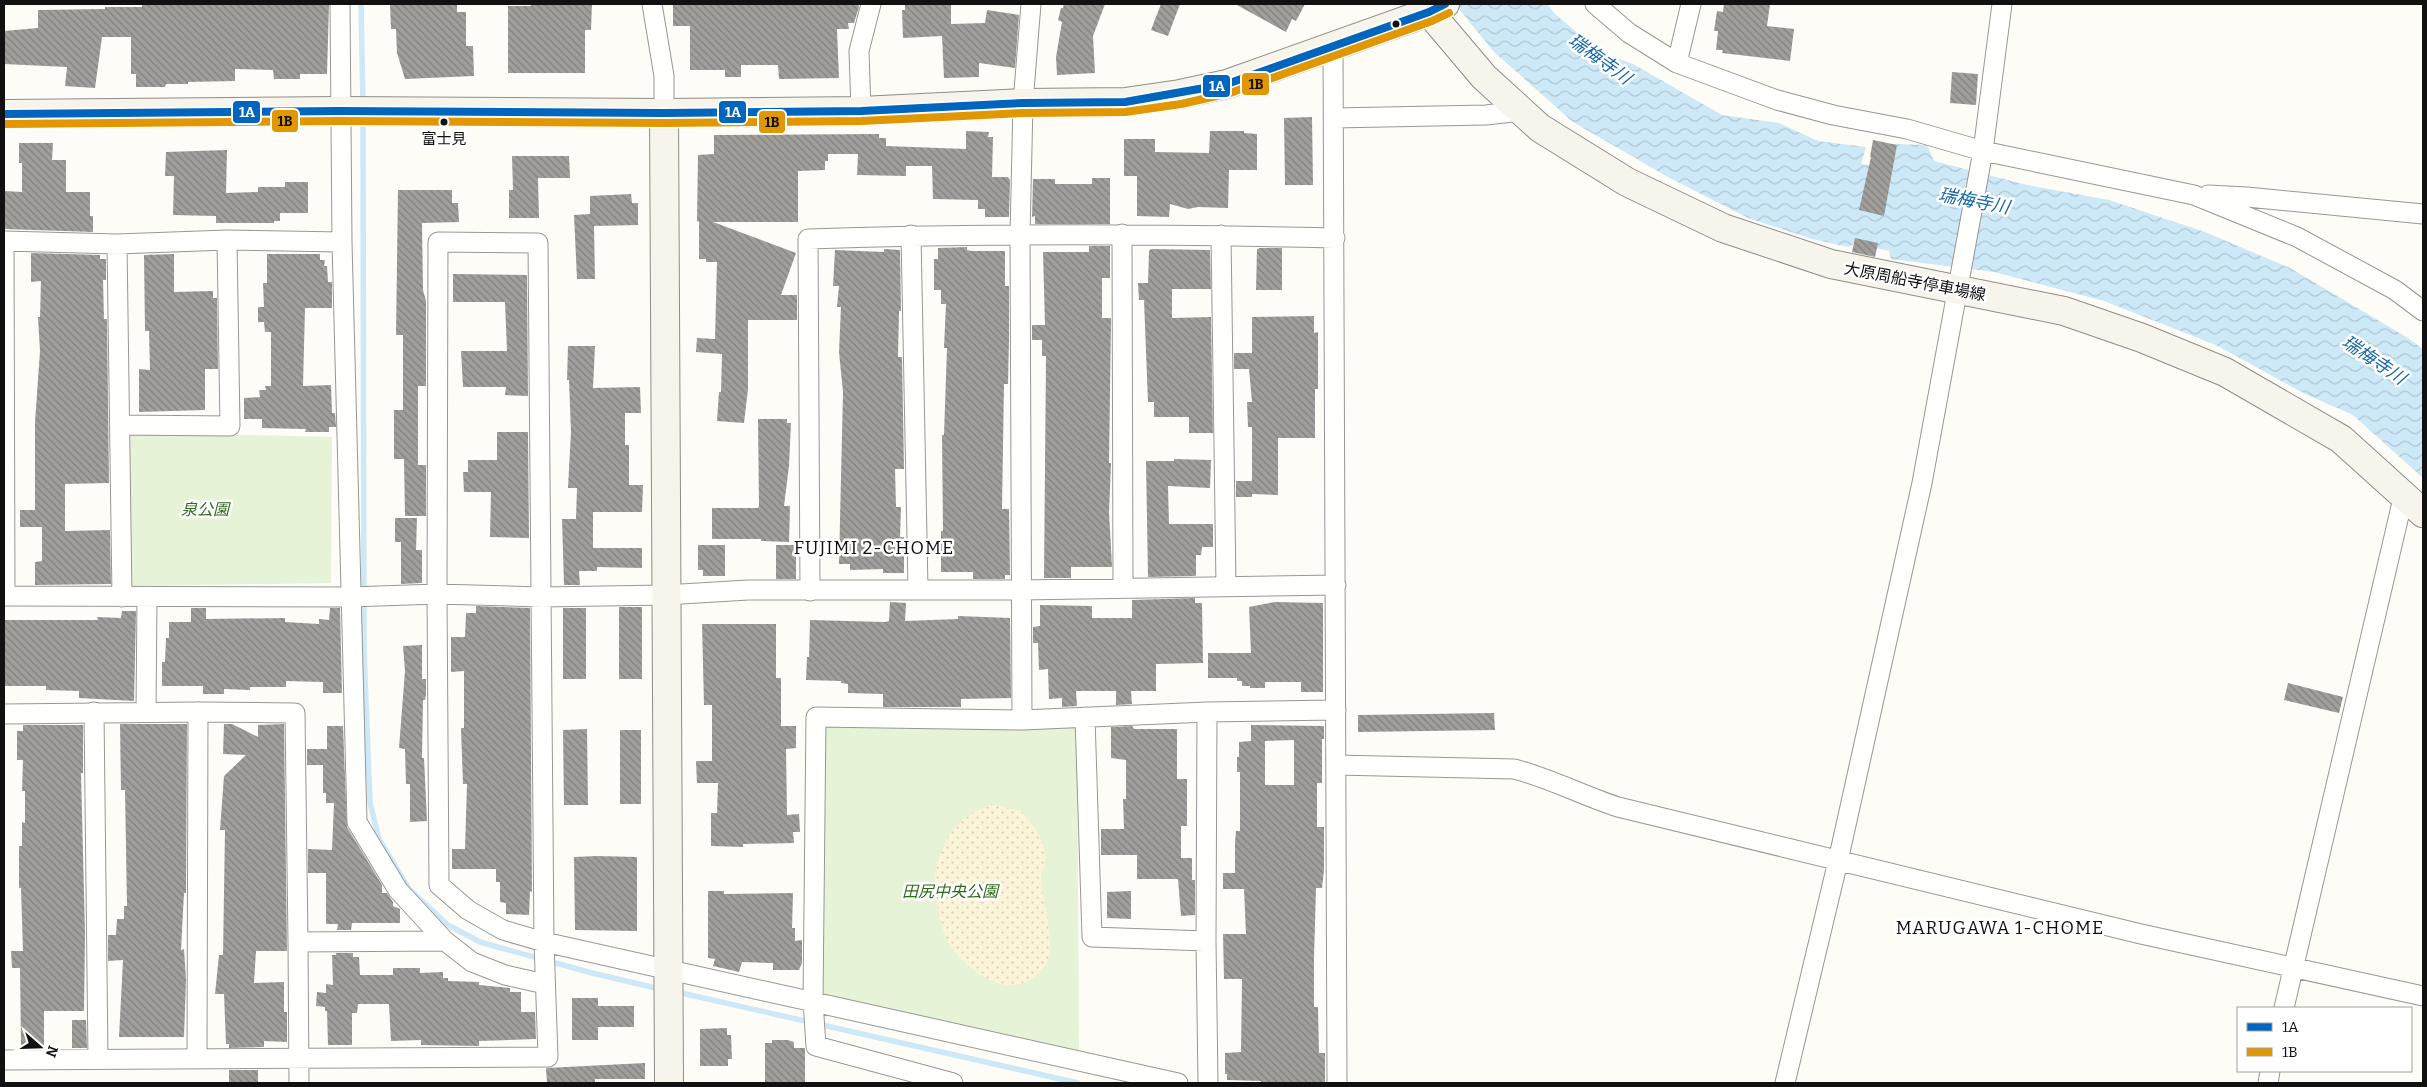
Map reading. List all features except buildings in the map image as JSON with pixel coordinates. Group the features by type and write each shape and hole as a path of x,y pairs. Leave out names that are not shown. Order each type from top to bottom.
{"main road":[{"name":"大原周船寺停車場線","path":"4,114 340,111 664,113 861,111 1023,103 1125,102 1180,94 1227,84 1333,46 1435,6 1484,77 1521,111 1540,128 1627,182 1723,228 1831,264 2064,311 2142,338 2225,372 2341,439 2423,513"},
{"path":"664,113 669,1083"}],"street":[{"path":"340,4 342,242 354,596 357,822 398,890 445,941 472,962 505,975 545,984"},
{"path":"652,4 664,76 664,113"},
{"path":"861,111 859,51 871,4"},
{"path":"1022,720 1020,236 1023,103 1031,4"},
{"path":"1595,4 1629,33 1677,63 1777,100 1832,115 1907,130 1983,151 2194,195 2248,197 2423,214"},
{"path":"1677,63 1691,4"},
{"path":"1785,1083 1838,861 1922,483 1983,151 2002,4"},
{"path":"1333,46 1337,1083"},
{"path":"1334,118 1486,115 1521,111"},
{"path":"2194,195 2297,237 2395,290 2423,311"},
{"path":"810,591 808,239 911,235 1020,236 1122,234 1335,238"},
{"path":"1122,234 1123,588"},
{"path":"911,235 918,589"},
{"path":"1221,235 1226,586"},
{"path":"342,242 227,240 117,244 4,241 4,596 147,597 437,594 542,597 665,595 748,590 1021,590 1336,585"},
{"path":"120,424 230,426 227,240"},
{"path":"4,1060 548,1057 544,942 538,243 438,242 437,594 439,885 468,910 503,930 544,942 1178,1083"},
{"path":"117,244 122,597"},
{"path":"2284,1007 2404,494"},
{"path":"146,712 147,597"},
{"path":"952,1083 816,1046 814,1001 816,717 1022,720 1207,712 1336,710"},
{"path":"94,712 98,1059"},
{"path":"4,714 94,712 295,713 299,1083"},
{"path":"197,1058 198,712"},
{"path":"1207,712 1206,941 1208,1083"},
{"path":"1086,717 1092,937 1206,941"},
{"path":"1336,764 1514,769 1534,774 1594,800 1618,807 2292,968 2423,996"},
{"path":"298,942 445,941"}],"green space":[{"name":"泉公園","path":"128,432 332,437 331,583 130,586"},
{"name":"田尻中央公園","path":"824,726 1077,726 1079,1057 821,1002"}],"sand":[{"path":"995,805 1021,811 1038,834 1045,853 1041,883 1050,941 1048,958 1040,972 1033,978 1026,982 1010,985 1001,984 982,976 955,952 948,942 944,931 935,891 937,864 952,832 970,814"}],"water":[{"name":"瑞梅寺川","path":"1455,4 1547,4 1554,13 1600,52 1633,64 1722,115 1779,123 1818,141 1866,147 1861,164 1887,167 1893,144 1927,145 1934,161 2027,185 2109,200 2205,232 2290,268 2408,338 2423,349 2423,478 2353,415 2303,393 2216,345 2104,301 1994,272 1891,259 1889,251 1855,243 1849,247 1812,239 1748,218 1668,177 1573,122 1494,52"}],"waterway":[{"path":"361,4 363,104"},
{"path":"363,118 364,652 370,803 379,839 409,889 448,925 480,942 592,973 660,989"},
{"path":"677,992 1078,1083"}],"transit line":[{"name":"1A","path":"4,114 340,111 664,113 861,111 1023,103 1125,102 1227,84 1429,12 1445,4"},
{"name":"1B","path":"4,124 340,121 664,123 861,121 1023,113 1125,112 1181,104 1230,93 1432,21 1449,13"}],"place":[{"name":"富士見","path":"444,122"}],"district":[{"name":"FUJIMI 2-CHOME","path":"874,548"},
{"name":"MARUGAWA 1-CHOME","path":"2000,928"}]}
